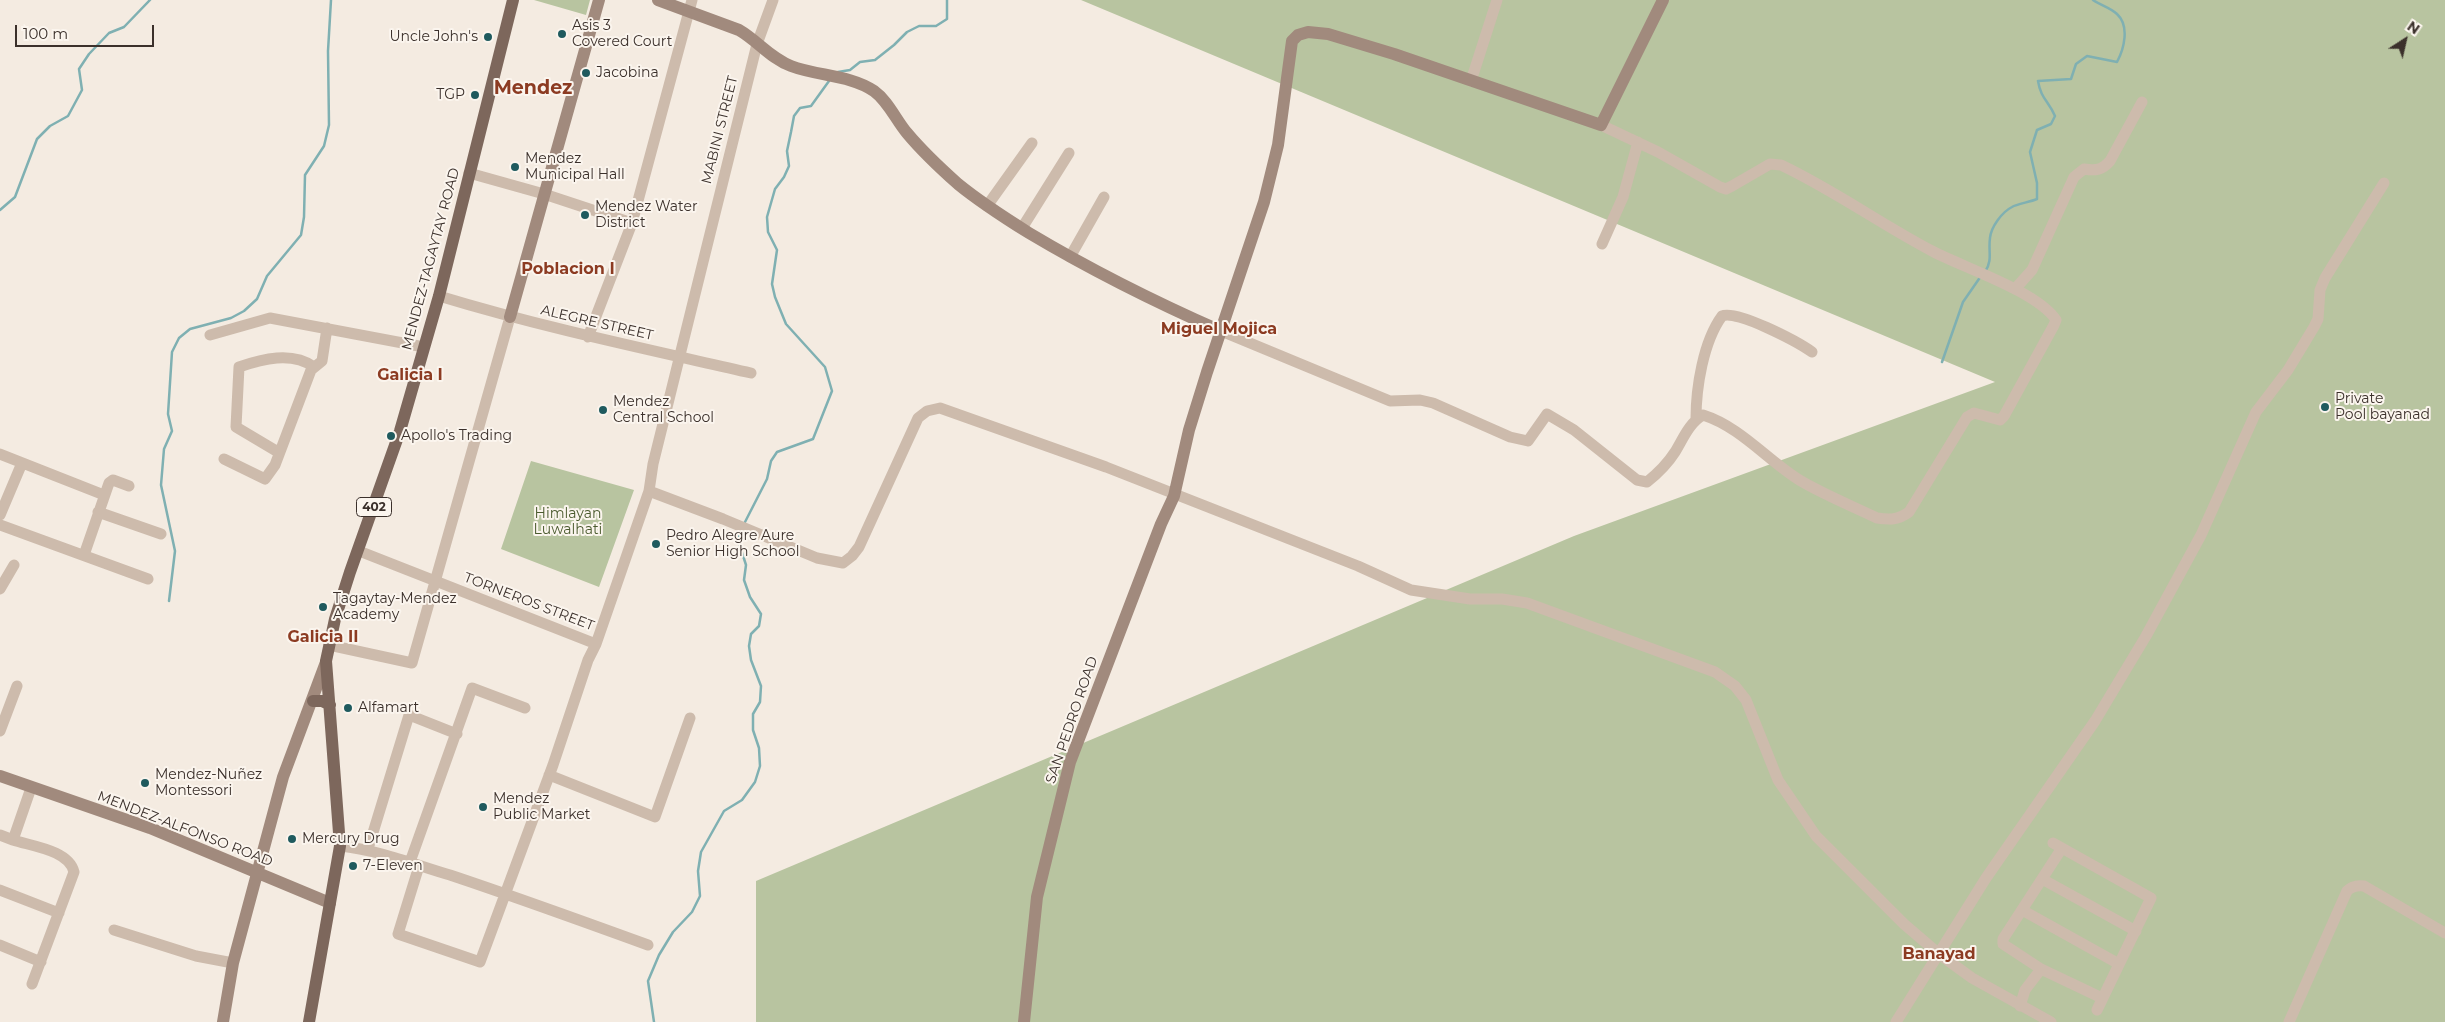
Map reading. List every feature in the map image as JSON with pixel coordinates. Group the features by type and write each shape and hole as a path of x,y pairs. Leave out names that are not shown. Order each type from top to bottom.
{"main road":[{"name":"MENDEZ-TAGAYTAY ROAD","path":"309,1022 340,846 326,661 359,551 400,431 424,347 513,0"},
{"path":"313,701 322,701 330,705"}],"street":[{"path":"329,646 412,663 599,0"},
{"path":"658,0 691,6 739,30 770,55 792,66 844,80 874,91 884,100 907,134 957,183 987,206 1070,257 1148,298 1221,331 1390,401 1420,400 1433,403 1510,437 1528,441 1547,414 1574,430 1637,480 1647,482 1673,455 1696,419 1703,415 1713,418 1746,438 1780,466 1810,485 1877,518 1900,518 1909,512 1967,417 1974,413 2000,420 2004,416 2054,325 2056,320 2051,311 2015,289 1933,252 1781,165 1770,164 1726,189 1638,142 1601,126 1471,81 1497,0"},
{"name":"MABINI STREET","path":"596,644 649,491 653,464 757,44 773,0"},
{"path":"1601,126 1663,0"},
{"path":"588,337 632,223 691,6"},
{"name":"SAN PEDRO ROAD","path":"1024,1022 1037,897 1070,762 1157,533 1174,496 1190,430 1264,202 1278,145 1292,41 1298,35 1308,32 1328,34 1471,81"},
{"path":"2015,289 2032,270 2074,177 2084,170 2094,171 2104,168 2142,102"},
{"path":"1602,244 1623,197 1638,142"},
{"path":"987,206 1032,143"},
{"path":"1022,228 1069,153"},
{"path":"469,173 544,194 632,223"},
{"path":"1896,1022 1986,878 2095,721 2146,636 2201,536 2256,412 2288,370 2318,319 2320,290 2325,278 2384,183"},
{"path":"1070,257 1104,197"},
{"name":"ALEGRE STREET","path":"438,296 510,318 750,373"},
{"path":"1696,419 1696,399 1702,364 1722,316 1732,314 1784,336 1812,352"},
{"path":"210,335 270,318 424,347"},
{"path":"224,459 265,479 275,465 278,452 314,367 322,361 328,328"},
{"path":"278,452 236,427 239,367 272,358 307,362 314,367"},
{"path":"649,491 817,558 843,563 859,547 918,418 927,411 940,408 1064,451 1174,496 1358,566 1411,590 1470,599 1502,599 1527,603 1715,672 1735,686 1746,700 1778,780 1816,836 1904,924 1939,954 1972,978 2051,1022"},
{"path":"0,454 104,495"},
{"path":"0,515 22,463"},
{"path":"84,555 110,481 129,486"},
{"path":"98,512 161,534"},
{"path":"0,524 148,579"},
{"name":"TORNEROS STREET","path":"359,551 596,644 588,660 551,770 480,962 398,934 415,864"},
{"path":"0,589 14,565"},
{"path":"223,1022 233,963 283,777 313,701 326,661"},
{"path":"0,731 17,686"},
{"path":"415,864 472,688 526,708"},
{"path":"368,849 409,715 457,734"},
{"path":"551,770 655,817 690,718"},
{"name":"MENDEZ-ALFONSO ROAD","path":"0,776 150,828 330,903"},
{"path":"13,840 31,788"},
{"path":"0,835 64,856 72,865 74,872 32,984"},
{"path":"340,846 368,849 415,864 504,893 648,945"},
{"path":"2097,1010 2151,898 2057,846 2042,879 2003,939 2003,944 2038,972 2102,998"},
{"path":"2042,879 2136,931"},
{"path":"2289,1022 2346,892 2351,887 2364,886 2445,933"},
{"path":"0,890 59,913"},
{"path":"2022,910 2119,964"},
{"path":"114,930 196,956 233,963"},
{"path":"0,945 41,962"},
{"path":"2021,1004 2025,990 2038,972"}],"green space":[{"path":"534,0 590,0 586,15"},
{"path":"1081,0 2445,0 2445,1022 756,1022 756,881 1574,536 1995,382"},
{"name":"Himlayan Luwalhati","path":"531,461 634,490 599,587 501,549"}],"waterway":[{"path":"0,210 15,197 37,139 50,126 68,116 82,90 79,69 89,54 109,33 124,27 150,0"},
{"path":"169,601 175,551 161,485 164,449 172,431 168,414 172,352 179,338 190,329 231,318 244,311 257,299 267,276 301,235 304,217 305,175 324,146 329,125 328,51 331,0"},
{"path":"838,72 850,70 860,62 875,60 907,32 919,26 936,26 947,19 947,0"},
{"path":"1985,272 1990,259 1992,229 1998,220 2004,212 2012,207 2037,199 2037,183 2030,152 2037,130 2051,124 2055,116 2043,96 2038,81 2071,79 2076,64 2087,56 2117,62 2120,57 2125,31 2121,19 2115,12 2093,0"},
{"path":"744,524 767,479 771,461 777,452 813,439 832,391 825,367 786,324 775,297 772,284 777,250 768,232 767,217 775,189 789,166 787,151 794,116 800,108 811,106 829,81"},
{"path":"1942,362 1963,302 1981,276"},
{"path":"654,1022 648,981 659,955 673,932 692,912 700,896 698,871 701,852 724,811 742,800 755,782 760,766 759,748 753,730 753,714 760,702 761,686 751,660 749,646 751,634 759,626 761,614 750,597 744,580 746,565 738,540 741,532"}],"place":[{"name":"Asis 3 Covered Court","path":"562,34"},
{"name":"Uncle John's","path":"488,37"},
{"name":"Jacobina","path":"586,73"},
{"name":"TGP","path":"475,95"},
{"name":"Mendez Municipal Hall","path":"515,167"},
{"name":"Mendez Water District","path":"585,215"},
{"name":"Private Pool bayanad","path":"2325,407"},
{"name":"Mendez Central School","path":"603,410"},
{"name":"Apollo's Trading","path":"391,436"},
{"name":"Pedro Alegre Aure Senior High School","path":"656,544"},
{"name":"Tagaytay-Mendez Academy","path":"323,607"},
{"name":"Alfamart","path":"348,708"},
{"name":"Mendez-Nuñez Montessori","path":"145,783"},
{"name":"Mendez Public Market","path":"483,807"},
{"name":"Mercury Drug","path":"292,839"},
{"name":"7-Eleven","path":"353,866"}],"district":[{"name":"Mendez","path":"533,88"},
{"name":"Poblacion I","path":"568,269"},
{"name":"Miguel Mojica","path":"1219,329"},
{"name":"Galicia I","path":"410,375"},
{"name":"Galicia II","path":"323,637"},
{"name":"Banayad","path":"1939,954"}]}
